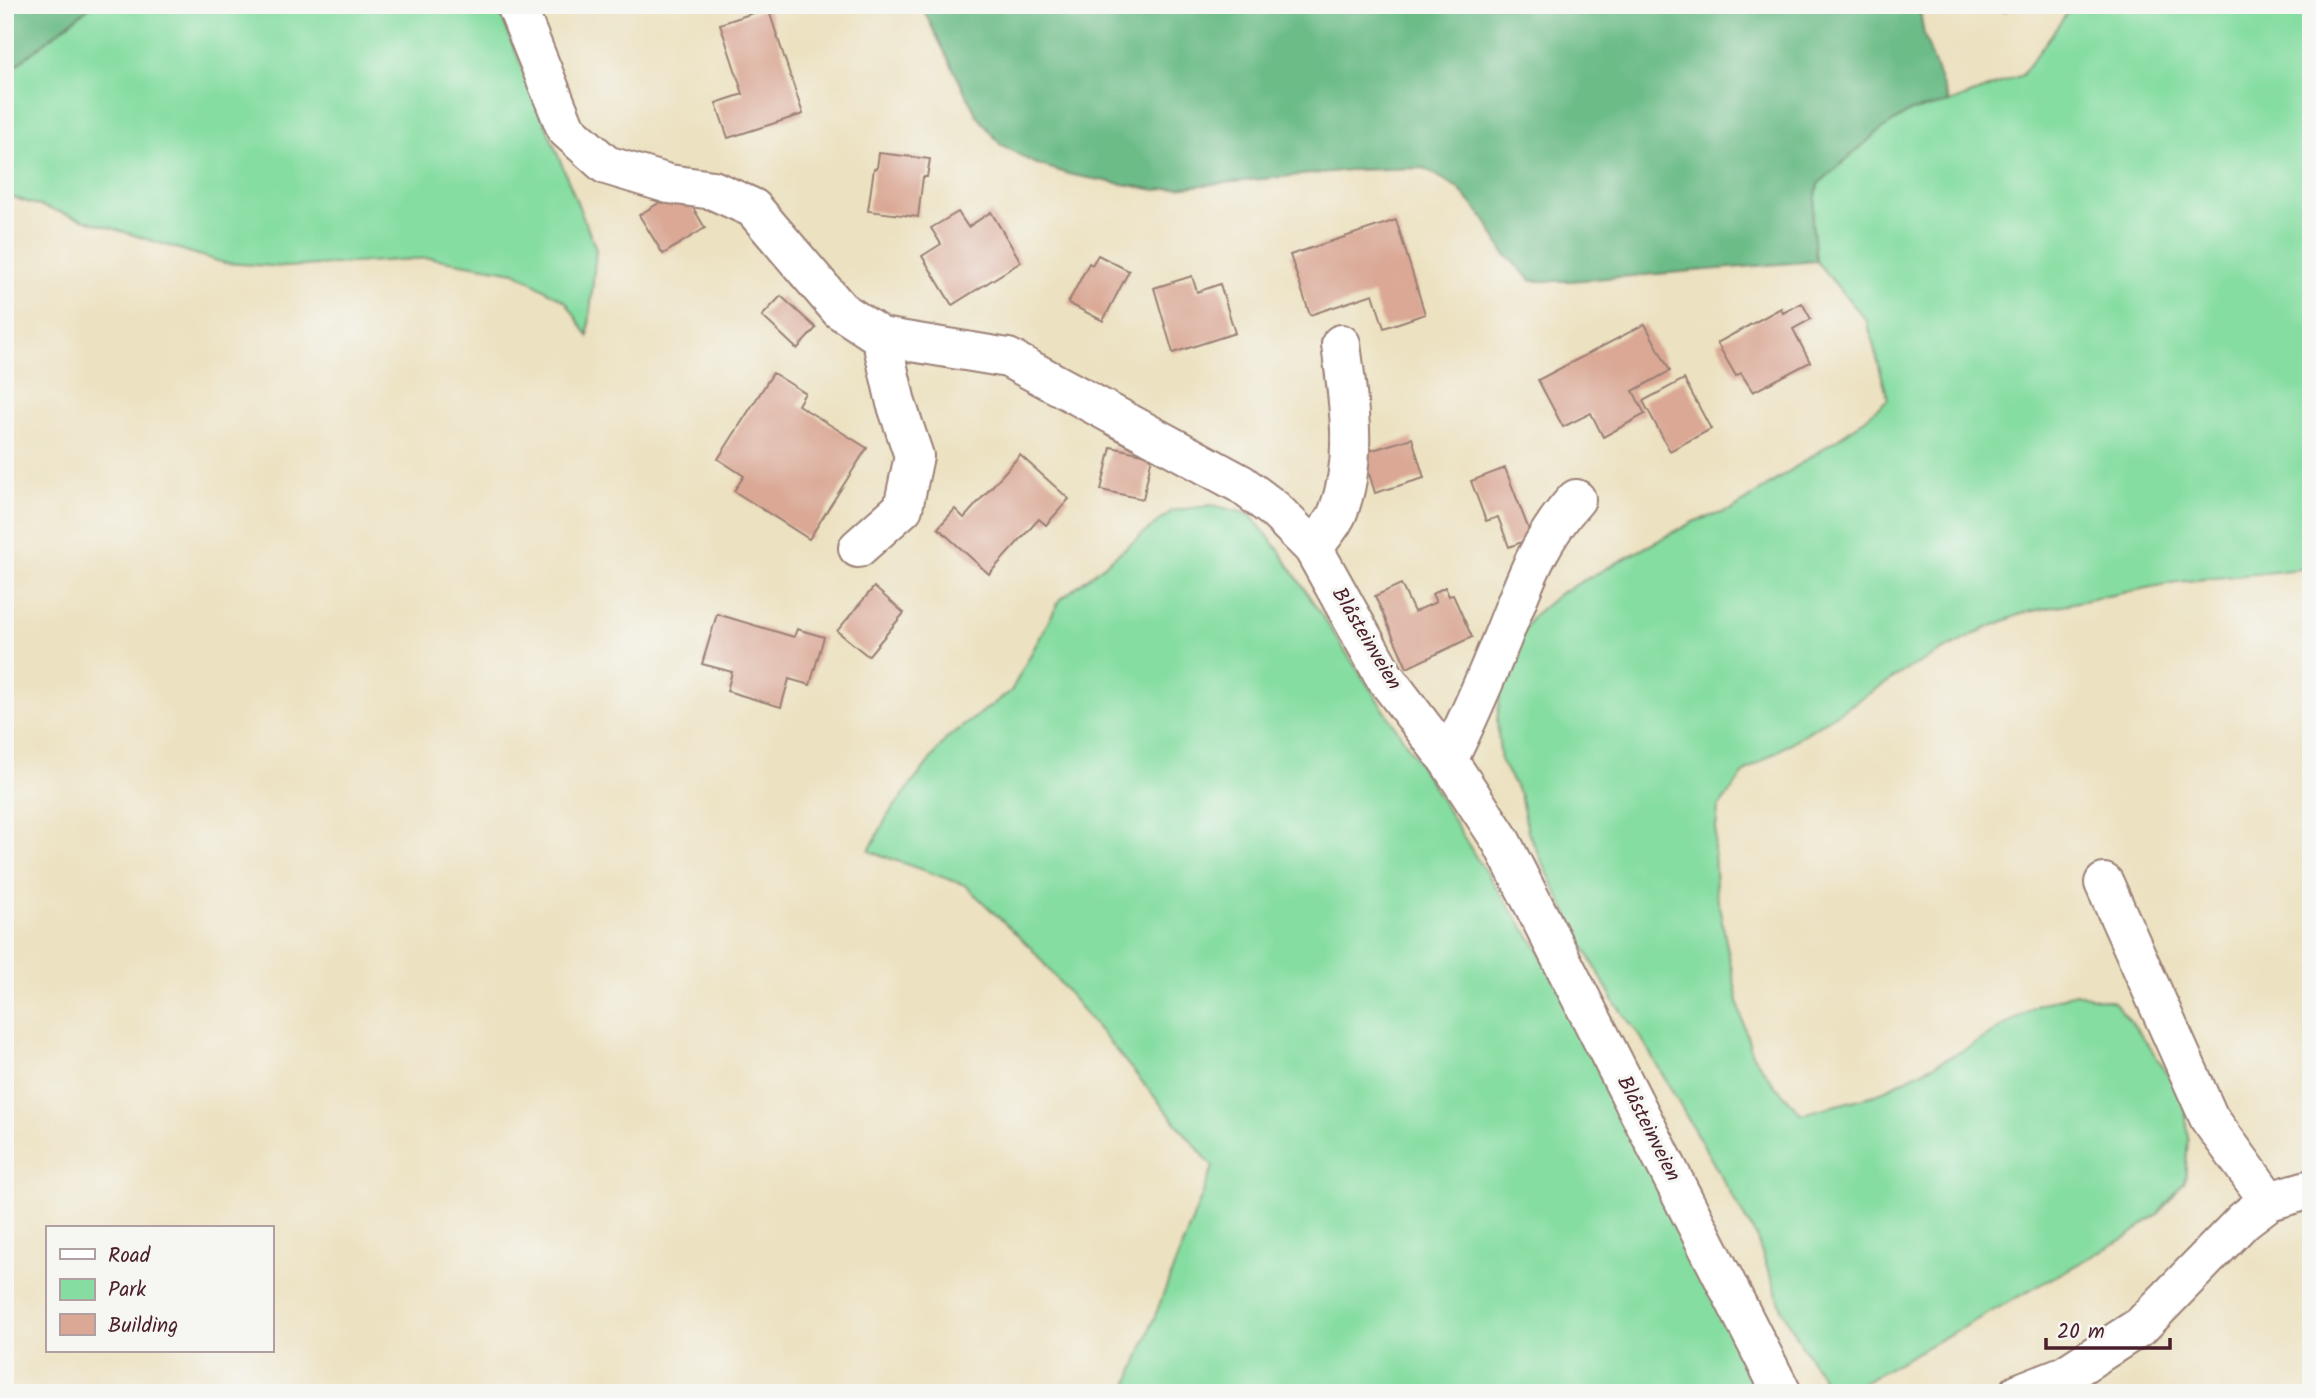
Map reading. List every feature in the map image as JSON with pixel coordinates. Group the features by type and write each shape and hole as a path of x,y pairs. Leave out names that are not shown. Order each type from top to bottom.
{"street":[{"name":"Blåsteinveien","path":"516,5 566,129 606,165 669,184 713,190 753,208 840,310 881,337 1007,358 1241,484 1274,509 1313,548 1384,677 1448,761 1502,841 1782,1393"},
{"path":"858,548 903,508 914,456 896,403 881,337"},
{"path":"1313,548 1338,514 1350,470 1350,424 1341,344"},
{"path":"1448,761 1475,704 1525,576 1556,521 1576,499"},
{"path":"2104,883 2209,1118 2269,1201"},
{"path":"2019,1393 2065,1375 2141,1326 2244,1220 2269,1201 2311,1189"}],"green space":[{"path":"5,5 92,5 5,74"},
{"path":"92,5 497,5 596,249 588,336 566,302 515,272 431,258 286,267 224,263 5,195 5,74"},
{"path":"921,5 1919,5 1924,35 1949,103 1911,111 1878,132 1818,184 1812,221 1816,261 1570,281 1532,281 1503,252 1485,219 1458,188 1424,168 1349,170 1156,190 1072,175 1034,163 1000,144 976,114"},
{"path":"2073,5 2311,5 2311,568 2177,582 2023,613 1911,667 1746,771 1718,808 1714,849 1716,891 1740,1011 1752,1054 1775,1086 1802,1114 1875,1095 1966,1049 2038,1005 2075,993 2114,1002 2141,1034 2184,1098 2188,1138 2185,1181 2159,1213 2127,1237 1847,1391 1825,1382 1802,1346 1783,1311 1756,1237 1642,1039 1615,1003 1579,938 1528,832 1520,794 1501,762 1497,722 1501,685 1513,650 1532,617 1560,593 1695,521 1732,510 1858,425 1888,399 1867,321 1816,261 1812,221 1818,184 1878,132 1912,111 1949,103 2022,75"},
{"path":"1212,505 1249,514 1276,546 1538,949 1721,1297 1755,1393 1125,1393 1213,1167 1031,948 965,885 869,851 888,815 947,738 1011,691 1060,600 1172,511"}],"building":[{"path":"1996,5 2012,5 2004,13"},
{"path":"768,8 803,114 728,138 716,103 743,94 720,24"},
{"path":"879,153 930,159 927,177 923,177 918,217 868,211 874,168 877,168"},
{"path":"682,189 705,228 663,254 639,215"},
{"path":"958,212 968,227 991,212 1021,262 952,305 922,256 941,244 931,228"},
{"path":"1396,220 1425,314 1384,328 1373,294 1310,315 1290,255"},
{"path":"1098,255 1129,271 1103,321 1068,303 1089,263 1092,265"},
{"path":"1192,276 1197,292 1220,284 1235,333 1173,353 1154,288"},
{"path":"781,296 816,328 797,349 762,316"},
{"path":"1802,303 1811,319 1793,329 1810,362 1753,392 1741,373 1736,376 1717,343 1781,308 1783,313"},
{"path":"1645,324 1670,371 1633,391 1645,414 1603,437 1591,413 1563,427 1538,380"},
{"path":"773,373 805,393 798,405 867,448 809,539 734,491 744,476 718,459"},
{"path":"1684,379 1711,429 1670,451 1643,401"},
{"path":"1412,438 1424,478 1375,493 1363,453"},
{"path":"1111,447 1152,456 1143,499 1101,490"},
{"path":"1020,455 1069,499 1046,525 1039,519 989,574 938,528 955,509 964,518"},
{"path":"1505,468 1532,538 1509,547 1498,517 1486,521 1471,481"},
{"path":"1401,584 1414,612 1436,602 1432,594 1445,587 1449,596 1453,595 1472,637 1407,668 1375,596"},
{"path":"874,587 904,613 868,656 837,631"},
{"path":"717,614 794,637 797,629 824,637 810,685 789,679 781,707 727,691 732,672 702,664"}]}
